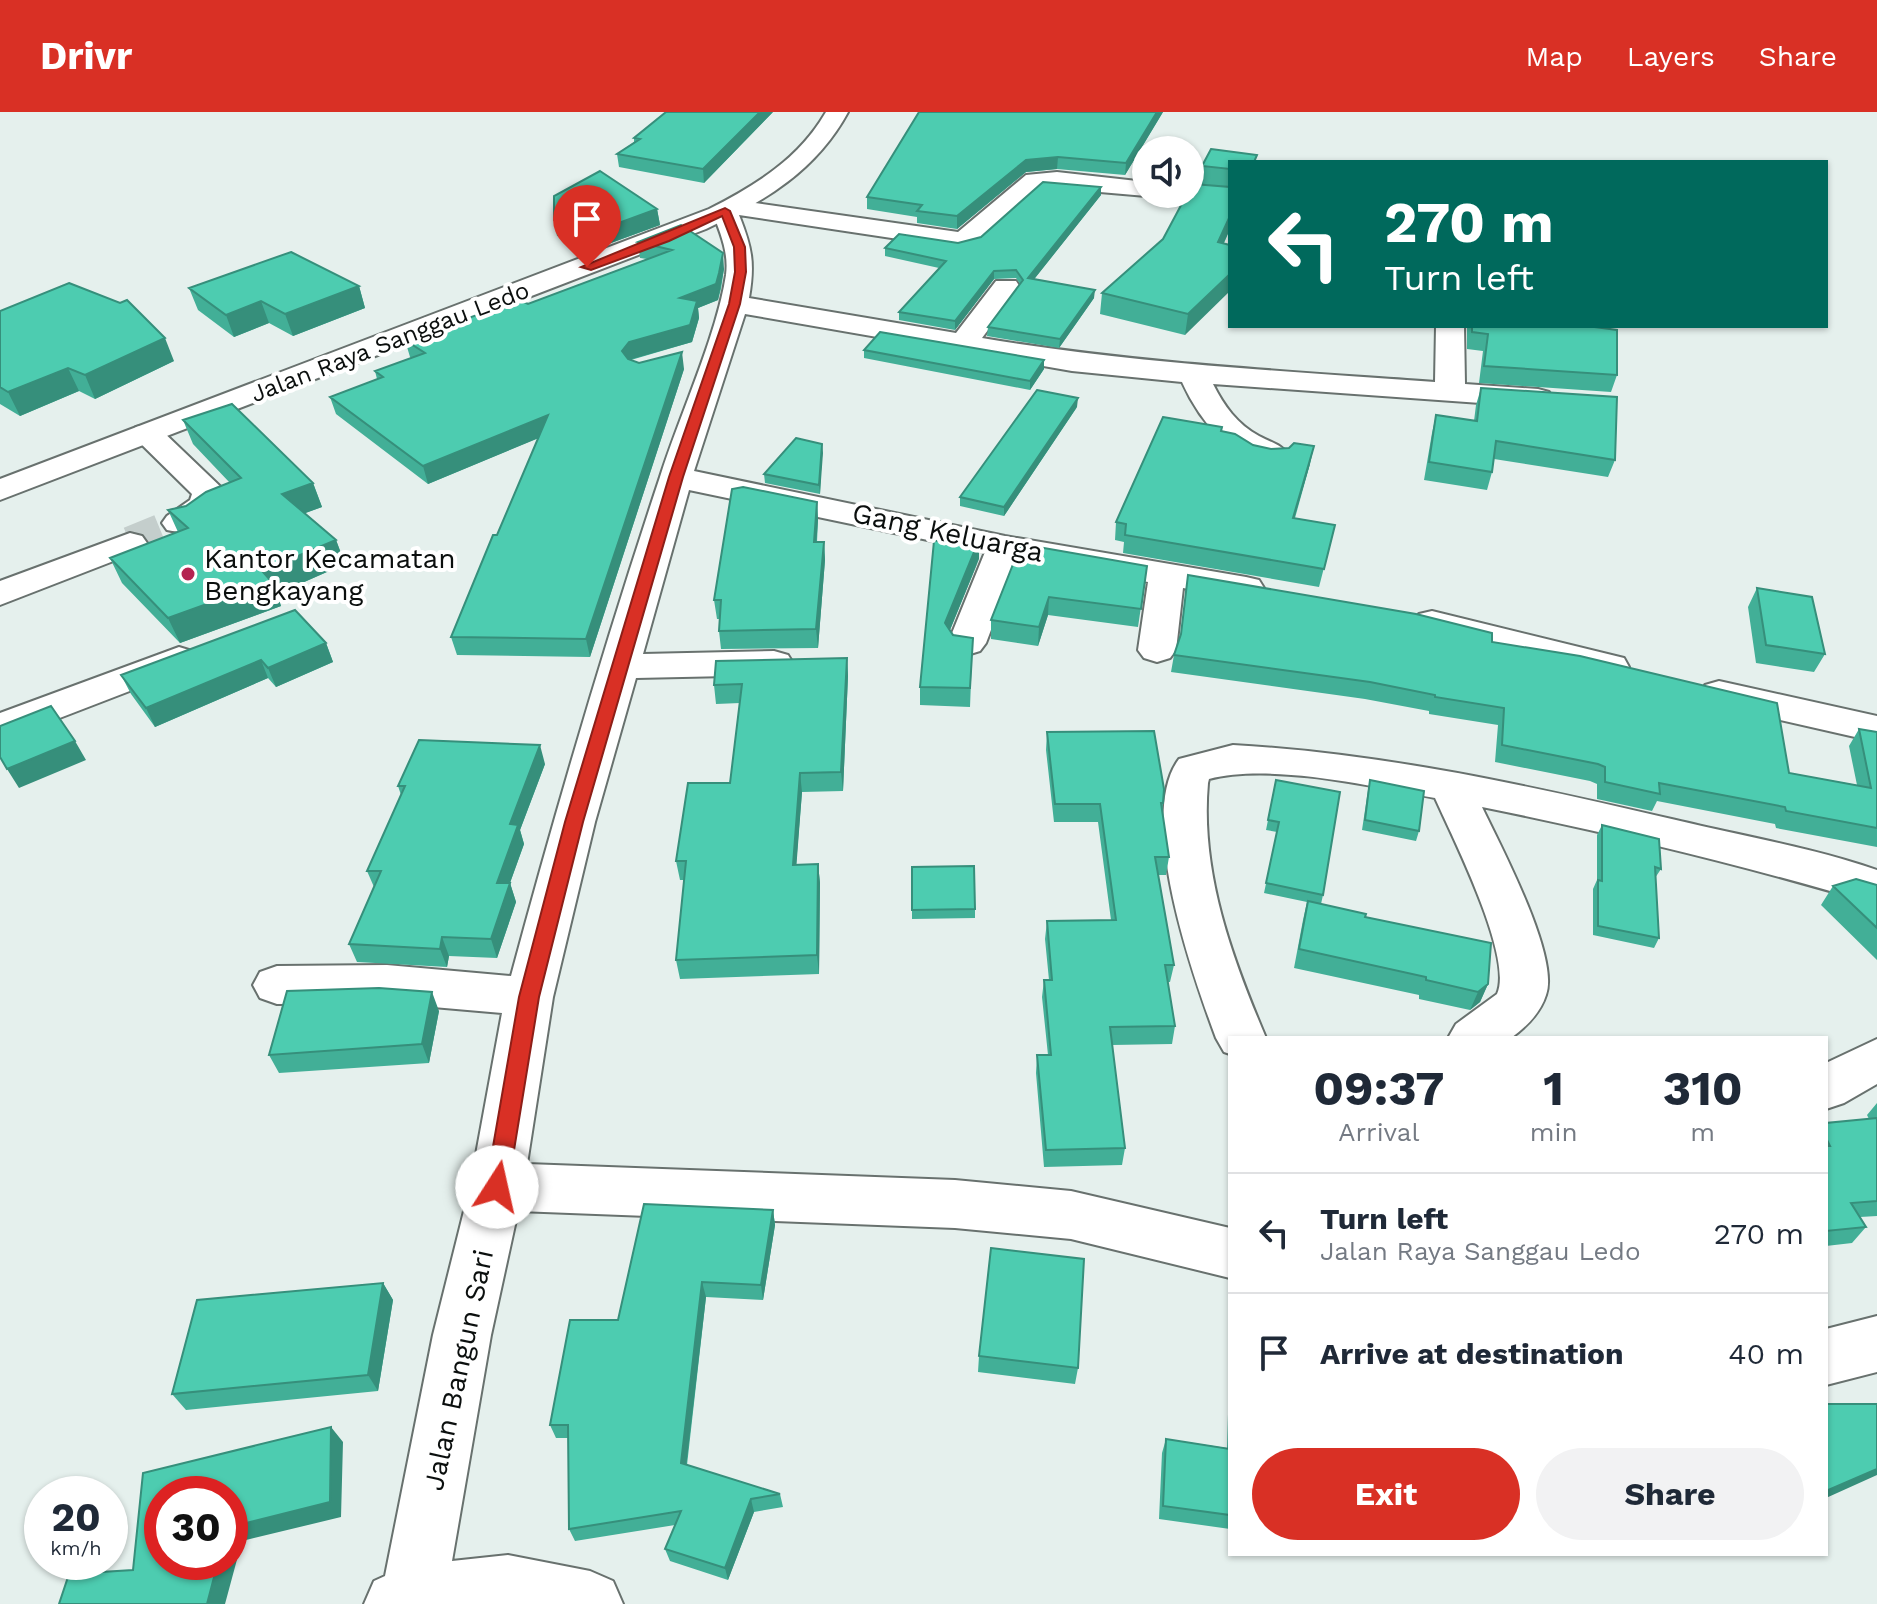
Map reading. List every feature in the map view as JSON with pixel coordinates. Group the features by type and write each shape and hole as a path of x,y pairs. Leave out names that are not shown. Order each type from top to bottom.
{"main road":[{"name":"Jalan Raya Sanggau Ledo","path":"0,490 665,238 729,209 768,187 808,154 832,124 837,112"},
{"path":"729,209 958,240 971,237 1035,180 1057,179 1132,187"},
{"name":"Jalan Bangun Sari","path":"407,1602 462,1335 497,1187 529,997 574,822 676,477 704,353 734,304 740,272 739,247 729,209"},
{"path":"964,343 1006,287"},
{"path":"734,304 1072,362 1358,387 1574,401"},
{"path":"1450,328 1450,392"},
{"path":"1193,374 1219,422 1241,442 1274,456"},
{"path":"1358,387 1387,416"},
{"path":"147,434 209,492 206,505 179,523"},
{"name":"Gang Keluarga","path":"676,477 1005,546 1285,595"},
{"path":"0,594 130,543"},
{"path":"967,643 1005,546"},
{"path":"1157,650 1167,575"},
{"path":"1399,615 1639,675"},
{"path":"0,728 217,644"},
{"path":"621,666 813,662"},
{"path":"1681,685 1877,729"},
{"path":"1240,1036 1210,963 1190,874 1186,840 1187,781 1191,773 1208,762 1249,760 1304,763 1451,787 1574,811 1859,881 1877,889"},
{"path":"1451,787 1496,886 1526,978 1517,1004 1476,1036"},
{"path":"277,985 387,984 529,997"},
{"path":"1828,1087 1877,1059"},
{"path":"497,1187 807,1196 968,1205 1071,1215 1228,1253"},
{"path":"1828,1356 1877,1344"},
{"path":"407,1602 508,1588 590,1604"}],"building":[{"path":"666,112 760,112 703,169 617,154 640,139 634,138"},
{"path":"919,112 1157,112 1142,136 1132,136 1132,153 1126,163 1058,157 1026,160 957,216 917,211 922,205 867,197"},
{"path":"1211,149 1257,155 1255,160 1228,160 1228,169 1204,166"},
{"path":"600,171 657,209 597,231 554,220 554,196"},
{"path":"1043,182 1101,187 1028,278 1095,290 1060,339 988,327 1023,280 1016,270 994,271 955,321 899,312 946,261 885,248 899,234 958,243 981,237"},
{"path":"1204,185 1228,187 1228,220 1218,242 1228,244 1228,276 1188,314 1102,293 1163,239 1180,208 1204,208"},
{"path":"681,225 723,253 719,273 716,284 680,298 697,301 690,325 629,342 622,351 628,359 639,363 682,352 586,639 451,637 548,415 423,466 330,397 383,377 375,371 425,353 405,340 520,300 528,304 672,250 638,242"},
{"path":"291,252 359,286 285,314 261,301 226,315 189,288"},
{"path":"69,283 120,303 127,300 165,338 85,375 68,368 8,392 0,387 0,311"},
{"path":"1472,328 1617,330 1617,375 1484,366 1488,334 1472,332"},
{"path":"880,332 1044,360 1030,381 864,350"},
{"path":"1481,388 1617,397 1615,460 1496,441 1492,472 1429,462 1436,415 1477,421"},
{"path":"1037,390 1078,398 1004,507 960,497"},
{"path":"232,404 313,483 282,494 336,540 262,571 271,581 168,618 110,558 188,528 168,510 186,506 206,492 241,478 183,420"},
{"path":"1163,417 1222,427 1221,431 1271,449 1289,448 1294,443 1314,446 1293,518 1335,525 1324,569 1125,535 1126,524 1116,522"},
{"path":"796,438 822,444 819,485 764,474"},
{"path":"743,487 817,502 814,542 824,542 816,629 719,631 721,600 714,600 732,489"},
{"path":"979,540 945,623 953,635 973,638 970,688 920,687 934,541"},
{"path":"1021,544 1147,566 1141,609 1049,597 1039,627 991,620"},
{"path":"1188,575 1416,614 1492,633 1492,642 1580,656 1777,703 1789,773 1871,788 1859,729 1877,732 1877,828 1659,783 1660,794 1605,782 1605,767 1598,764 1502,745 1504,708 1370,682 1174,655 1181,634"},
{"path":"1757,588 1812,597 1825,654 1766,645"},
{"path":"295,610 326,643 268,668 261,660 146,708 121,675"},
{"path":"847,658 841,772 800,773 793,865 818,864 817,955 676,960 686,861 676,861 688,783 730,783 742,684 714,685 716,661"},
{"path":"51,706 75,741 7,769 0,757 0,726"},
{"path":"1154,731 1164,789 1161,803 1169,857 1155,857 1174,965 1165,965 1175,1026 1110,1027 1125,1148 1046,1150 1037,1055 1051,1055 1044,980 1052,980 1047,921 1116,920 1100,804 1055,804 1047,732"},
{"path":"419,740 540,745 510,824 518,825 497,883 510,883 491,939 442,937 440,949 349,944 381,871 367,871 405,786 398,786"},
{"path":"1276,780 1340,792 1323,895 1266,883 1279,822 1268,820"},
{"path":"1370,780 1424,791 1419,831 1365,820"},
{"path":"1602,825 1659,839 1661,869 1655,867 1659,938 1598,926"},
{"path":"974,866 975,909 912,910 912,867"},
{"path":"1856,879 1877,885 1877,928 1833,886"},
{"path":"1308,901 1366,914 1365,917 1491,943 1488,984 1478,992 1426,980 1426,977 1299,949"},
{"path":"379,988 432,992 422,1044 269,1055 287,991"},
{"path":"1877,1118 1877,1201 1851,1203 1866,1227 1828,1231 1828,1123"},
{"path":"644,1204 773,1210 761,1285 702,1282 681,1463 780,1494 751,1499 725,1568 665,1549 681,1511 569,1529 568,1425 550,1425 570,1320 618,1320"},
{"path":"991,1248 1084,1259 1078,1368 979,1356"},
{"path":"383,1283 368,1375 172,1394 197,1300"},
{"path":"1828,1404 1877,1404 1877,1469 1828,1490"},
{"path":"331,1427 330,1502 248,1522 248,1476 144,1476 144,1580 213,1580 207,1604 59,1604 67,1580 128,1580 128,1570 133,1570 143,1473"},
{"path":"1166,1439 1228,1449 1228,1515 1163,1506"}],"tunnel":[{"path":"130,543 179,523"}],"place":[{"name":"Kantor Kecamatan Bengkayang","path":"188,574"}],"route":[{"path":"497,1187 529,997 544,938 574,822 676,477 734,304 740,272 739,247 725,211 665,238 587,267"}]}
